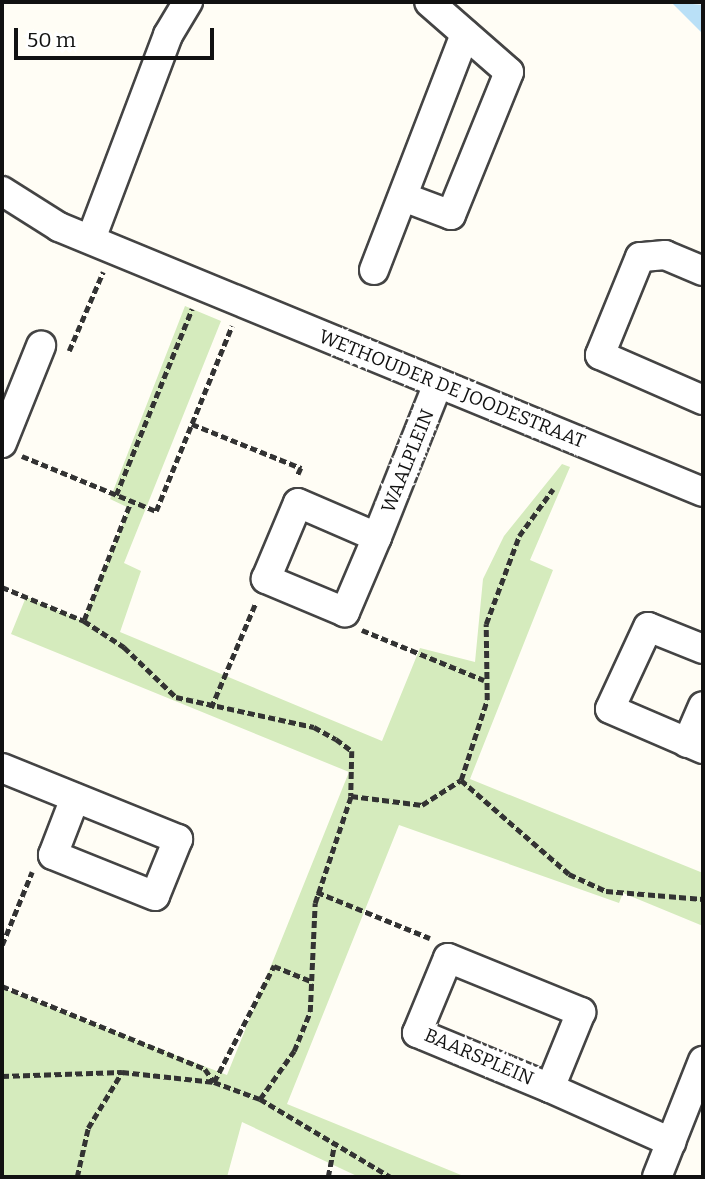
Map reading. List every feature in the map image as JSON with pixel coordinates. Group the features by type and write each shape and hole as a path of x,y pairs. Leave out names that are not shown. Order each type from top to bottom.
{"street":[{"path":"102,244 168,35 188,2"},
{"path":"406,198 452,215 509,72 429,2"},
{"path":"374,270 406,198 465,34"},
{"name":"WETHOUDER DE JOODESTRAAT","path":"2,191 102,244 703,492"},
{"path":"703,271 665,255 640,257 600,355 703,400"},
{"path":"8,448 41,346"},
{"name":"WAALPLEIN","path":"345,612 438,384"},
{"path":"298,503 266,579 345,612"},
{"name":"WAALPLEIN","path":"298,503 377,537"},
{"path":"703,649 648,627 610,709 695,746 703,706"},
{"path":"2,768 178,839 155,896 53,855 75,798"},
{"name":"BAARSPLEIN","path":"550,1088 581,1013 448,958 417,1033 671,1142"},
{"path":"657,1177 703,1061"}],"path":[{"path":"41,346 67,356 102,244"},
{"path":"116,495 201,285"},
{"path":"8,448 156,511 242,302"},
{"path":"192,424 301,468 291,490 298,503"},
{"path":"351,796 422,806 461,779 482,725 486,624 501,577 519,536 553,489"},
{"path":"84,621 131,500"},
{"path":"211,708 266,579"},
{"path":"2,587 84,621 124,647 176,696 211,708 314,727 352,751 351,796 317,892 310,1012 294,1051 260,1099"},
{"path":"345,612 348,624 484,680"},
{"path":"461,779 569,874 606,891 703,899"},
{"path":"2,946 35,864 53,855"},
{"path":"317,892 452,947 448,958"},
{"path":"214,1082 274,967 313,982"},
{"path":"2,986 205,1069 214,1082"},
{"path":"77,1177 88,1128 122,1072"},
{"path":"2,1076 122,1072 214,1082 260,1099 391,1177"},
{"path":"328,1177 335,1142"}],"green space":[{"path":"185,306 221,321 124,563 141,571 120,632 382,741 420,648 475,662 483,579 504,536 562,464 570,467 530,560 553,570 470,779 703,873 703,926 623,893 619,903 399,825 287,1104 466,1177 359,1177 242,1122 227,1177 2,1177 2,988 227,1075 349,772 11,634 26,597 83,621 129,508 110,499"}],"water":[{"path":"671,2 703,5 703,34"}]}
